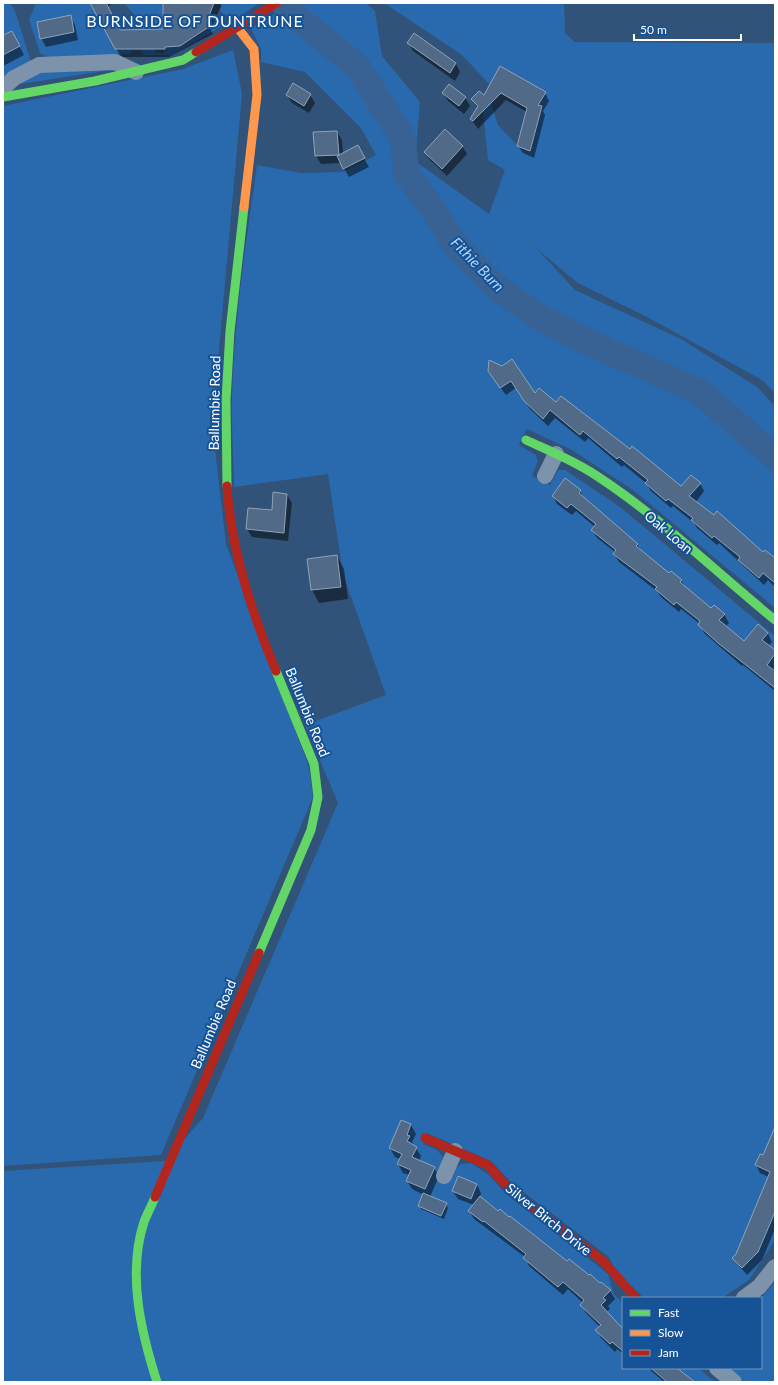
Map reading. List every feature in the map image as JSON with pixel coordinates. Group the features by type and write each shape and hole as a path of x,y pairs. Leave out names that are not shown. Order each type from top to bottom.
{"street":[{"path":"3,97 95,81 183,60 277,3"},
{"name":"Ballumbie Road","path":"157,1382 148,1355 139,1312 137,1259 144,1223 311,830 319,803 319,784 314,764 265,644 248,594 235,547 227,488 226,400 230,331 257,95 254,49 237,28"},
{"path":"3,88 14,78 39,65 115,62 136,72"},
{"name":"Oak Loan","path":"526,440 556,454 595,476 634,503 775,620"},
{"path":"545,476 556,454"},
{"name":"Silver Birch Drive","path":"425,1138 488,1165 509,1189 603,1261 635,1297"},
{"path":"444,1176 455,1151"},
{"path":"745,1297 759,1287 775,1267"},
{"path":"718,1369 734,1382"}],"shaded area":[{"path":"3,3 10,3 15,11 31,62 3,77"},
{"path":"36,3 90,3 133,48 130,54 47,57 40,53 29,20"},
{"path":"124,3 163,3 163,33 157,33 157,29 149,28 149,33 139,32 139,20"},
{"path":"223,3 260,3 235,19 222,13 220,10"},
{"path":"293,3 366,3 375,11 382,56 420,102 415,161 489,214 505,170 488,160 483,111 491,103 498,125 517,145 527,109 492,87 462,55 384,3 564,3 565,33 575,42 775,43 775,393 762,380 647,317 578,283 537,249 575,290 681,339 757,387 775,406 775,608 633,490 572,450 527,429 519,445 536,455 538,461 532,476 550,485 558,470 565,470 620,507 775,636 775,1240 749,1280 724,1297 643,1297 615,1270 609,1257 513,1184 491,1161 427,1133 423,1144 437,1150 443,1157 439,1174 451,1178 454,1169 461,1164 471,1163 489,1175 506,1194 608,1274 614,1294 622,1302 622,1369 699,1369 715,1382 162,1382 159,1377 150,1382 3,1382 3,1171 165,1161 203,1118 338,803 305,725 386,695 343,574 328,474 234,487 232,410 235,340 241,282 257,165 301,173 343,172 376,155 361,128 305,72 261,62 261,49 251,28"},
{"path":"195,8 226,24 172,55 143,55 139,48 155,49 155,53 164,53 165,47 180,46 200,35"},
{"path":"233,50 242,94 219,349 214,441 226,544 309,767 313,797 161,1155 3,1166 3,106 183,69"},
{"path":"117,69 14,85 36,71"},
{"path":"775,1282 775,1382 745,1382 729,1369 762,1369 762,1297"}],"building":[{"path":"90,3 106,3 120,30 163,29 163,3 214,3 207,21 210,26 180,46 165,47 165,49 115,49"},
{"path":"71,15 74,32 40,39 37,22"},
{"path":"12,31 20,46 3,55 3,35"},
{"path":"414,33 456,63 450,73 407,43"},
{"path":"500,66 546,92 538,105 542,106 530,151 517,146 527,108 501,93 473,121 470,119 478,106 471,99 479,91 484,95"},
{"path":"293,83 311,94 304,106 286,95"},
{"path":"449,84 466,97 459,106 442,93"},
{"path":"445,129 463,146 442,169 424,152"},
{"path":"337,131 339,155 315,156 313,132"},
{"path":"358,145 365,158 343,169 337,156"},
{"path":"512,359 535,393 539,388 556,402 561,396 630,449 632,446 681,486 691,475 701,483 689,496 714,515 717,511 763,552 765,550 775,558 775,583 763,573 759,578 738,560 740,557 714,536 712,538 691,520 693,518 668,499 666,501 645,483 648,480 619,457 617,459 583,431 580,435 550,410 543,419 524,401 511,381 500,388 488,371 489,360 502,366"},
{"path":"565,478 581,490 579,493 638,544 636,546 669,573 671,571 682,580 680,582 711,608 714,605 725,614 719,620 744,641 758,624 768,633 762,640 775,650 775,654 767,665 775,671 775,688 718,643 698,625 700,621 676,602 674,605 655,589 657,587 613,554 616,550 591,530 596,524 571,504 567,508 552,496"},
{"path":"273,492 287,494 284,533 246,529 248,508 272,510"},
{"path":"337,555 341,587 311,590 307,559"},
{"path":"401,1120 411,1124 407,1135 410,1136 407,1141 417,1147 412,1157 435,1167 425,1189 406,1181 411,1170 397,1164 402,1154 389,1148"},
{"path":"775,1127 775,1212 758,1252 742,1268 732,1258 736,1254 770,1172 755,1165 760,1154 763,1155"},
{"path":"458,1176 477,1184 471,1199 452,1191"},
{"path":"423,1193 447,1203 441,1216 418,1206"},
{"path":"480,1196 498,1211 500,1209 509,1217 510,1216 567,1261 569,1259 611,1290 603,1298 606,1300 601,1305 622,1328 622,1350 612,1342 610,1344 595,1330 601,1325 580,1305 584,1300 563,1282 558,1287 523,1258 526,1254 484,1221 483,1222 468,1211"},
{"path":"652,1369 678,1369 695,1382 667,1382"}],"waterway":[{"name":"Fithie Burn","path":"283,3 296,17 357,66 403,138 406,173 435,212 456,246 495,286 542,319 594,345 700,392 775,457"}],"traffic: fast":[{"path":"3,97 95,81 183,60 196,52"},
{"path":"227,486 226,400 230,331 244,207"},
{"path":"526,440 562,456 621,492 666,527 775,620"},
{"path":"259,953 311,830 318,797 314,764 276,671"},
{"path":"155,1197 144,1222 139,1242 136,1282 141,1323 157,1382"}],"traffic: slow":[{"path":"237,27 254,49 257,95 244,207"}],"traffic: jam":[{"path":"196,52 277,3"},
{"path":"227,486 233,534 244,581 259,627 276,671"},
{"path":"155,1197 259,953"},
{"path":"425,1138 488,1165 509,1189 603,1261 635,1297"}],"district":[{"name":"BURNSIDE OF DUNTRUNE","path":"195,20"}]}
